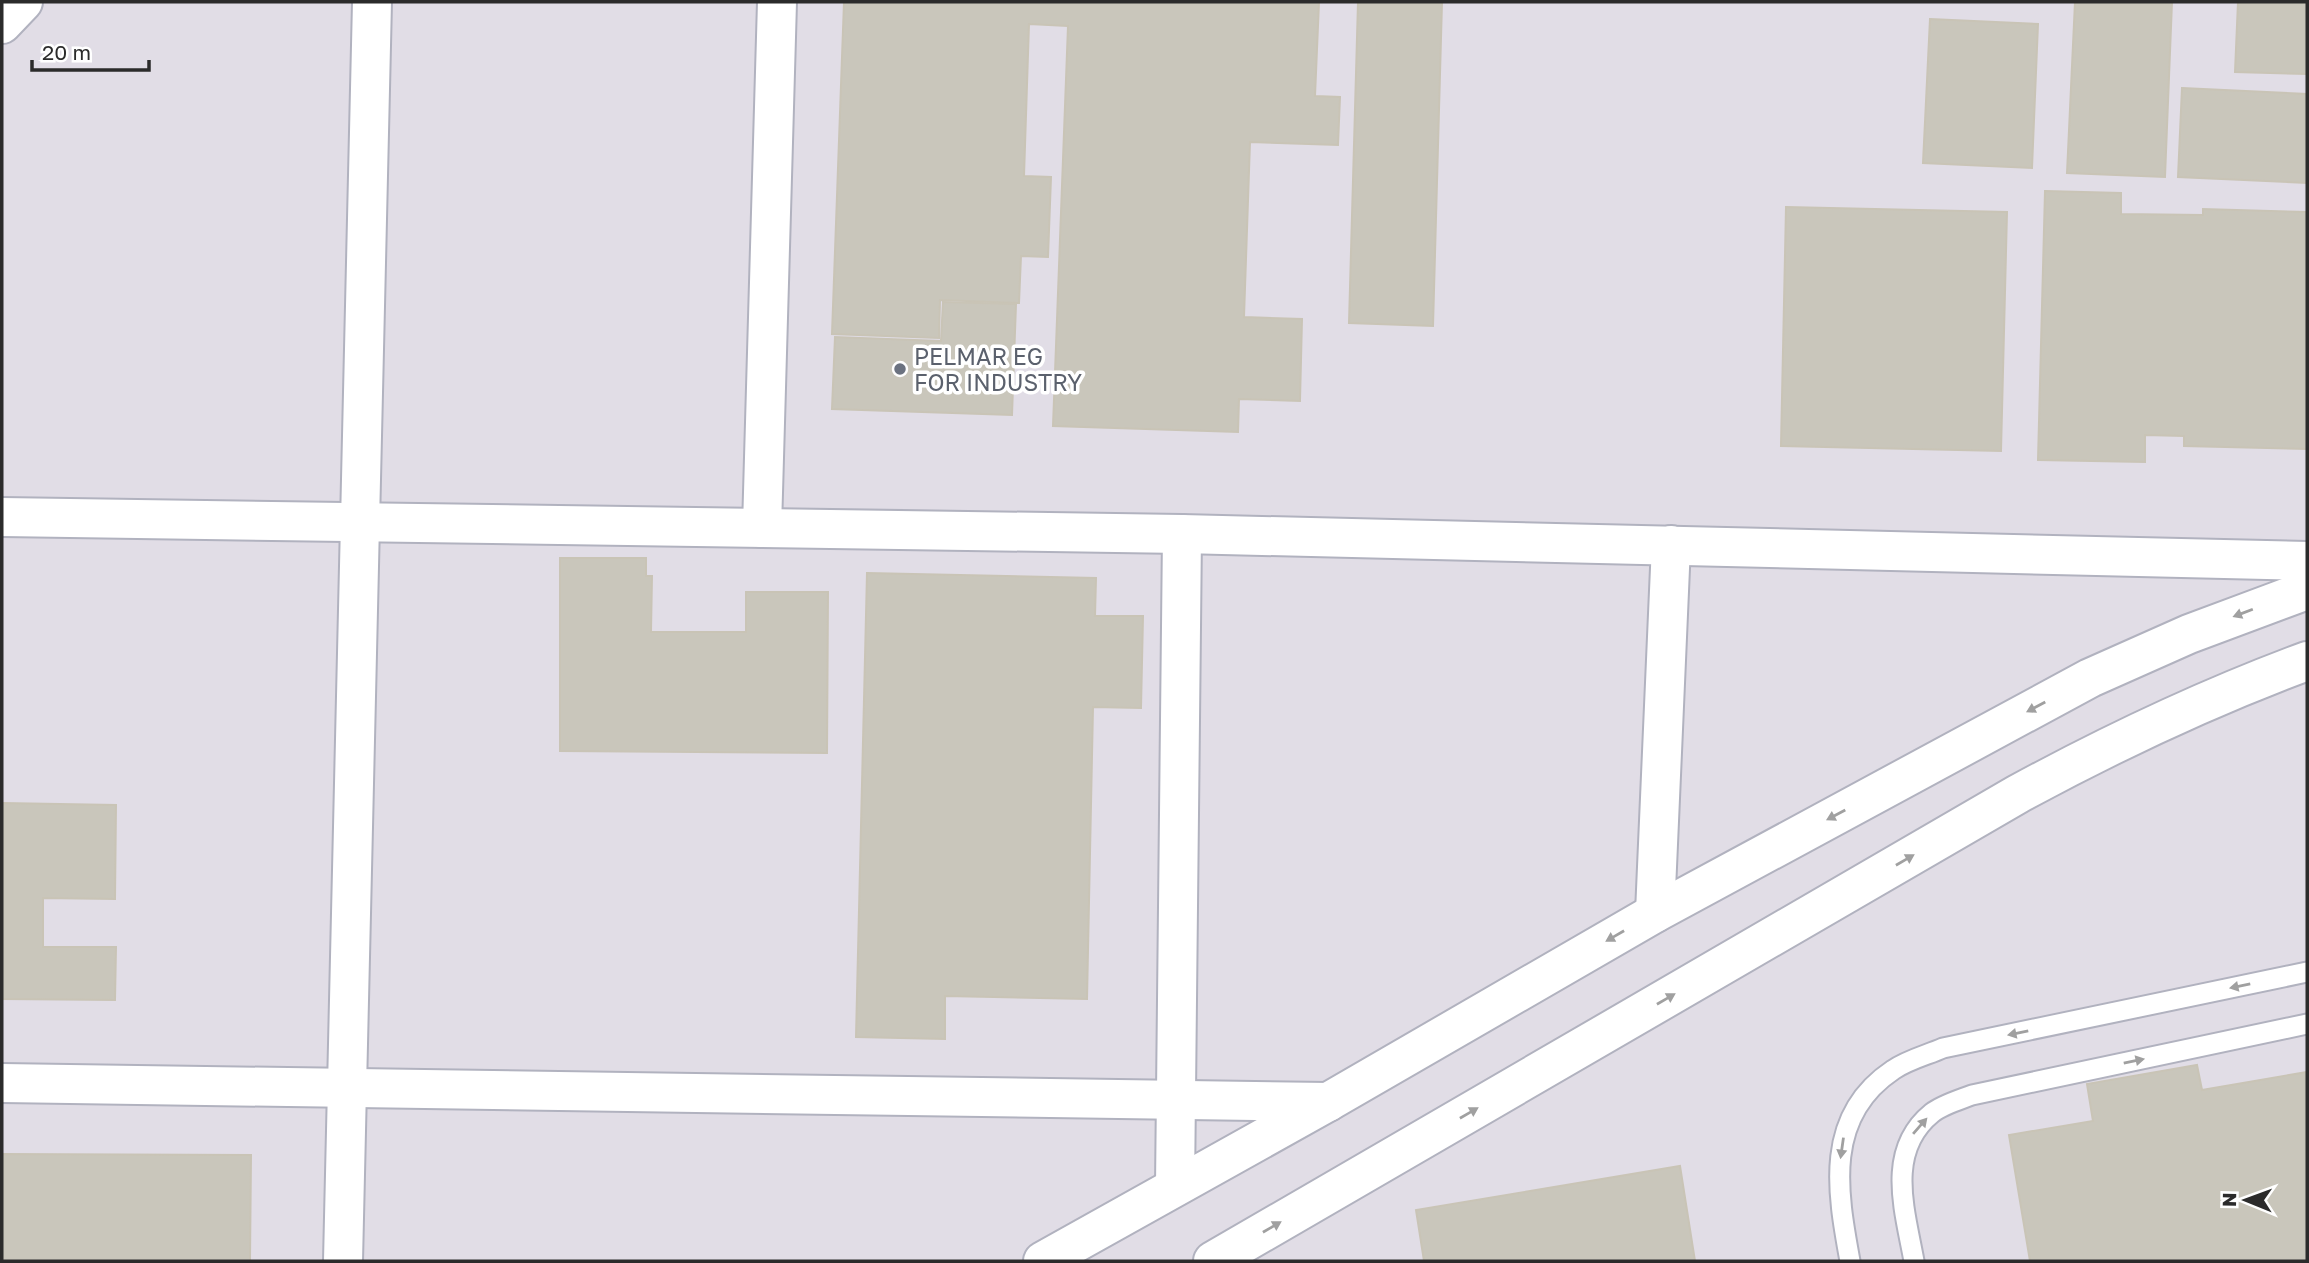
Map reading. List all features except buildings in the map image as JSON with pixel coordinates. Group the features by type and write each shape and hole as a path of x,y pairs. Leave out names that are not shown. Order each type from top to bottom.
{"street":[{"path":"2,24 23,2"},
{"path":"343,1261 372,2"},
{"path":"762,528 777,2"},
{"path":"2,517 1182,534 2307,561"},
{"path":"1175,1186 1182,534"},
{"path":"1654,913 1671,545"},
{"path":"1043,1261 1328,1102 1654,913 2090,678 2189,634 2307,590"},
{"path":"1213,1261 2018,794 2122,738 2231,689 2307,661"},
{"path":"2,1083 1328,1102"}],"lane":[{"path":"1850,1261 1837,1186 1843,1138 1861,1100 1894,1069 1943,1048 2307,972"},
{"path":"1914,1261 1901,1184 1905,1151 1915,1129 1934,1111 1972,1095 2307,1024"}],"shaded area":[{"path":"2,2 2307,2 2307,1261 2,1261"}],"place":[{"name":"PELMAR EG FOR INDUSTRY","path":"900,369"}]}
